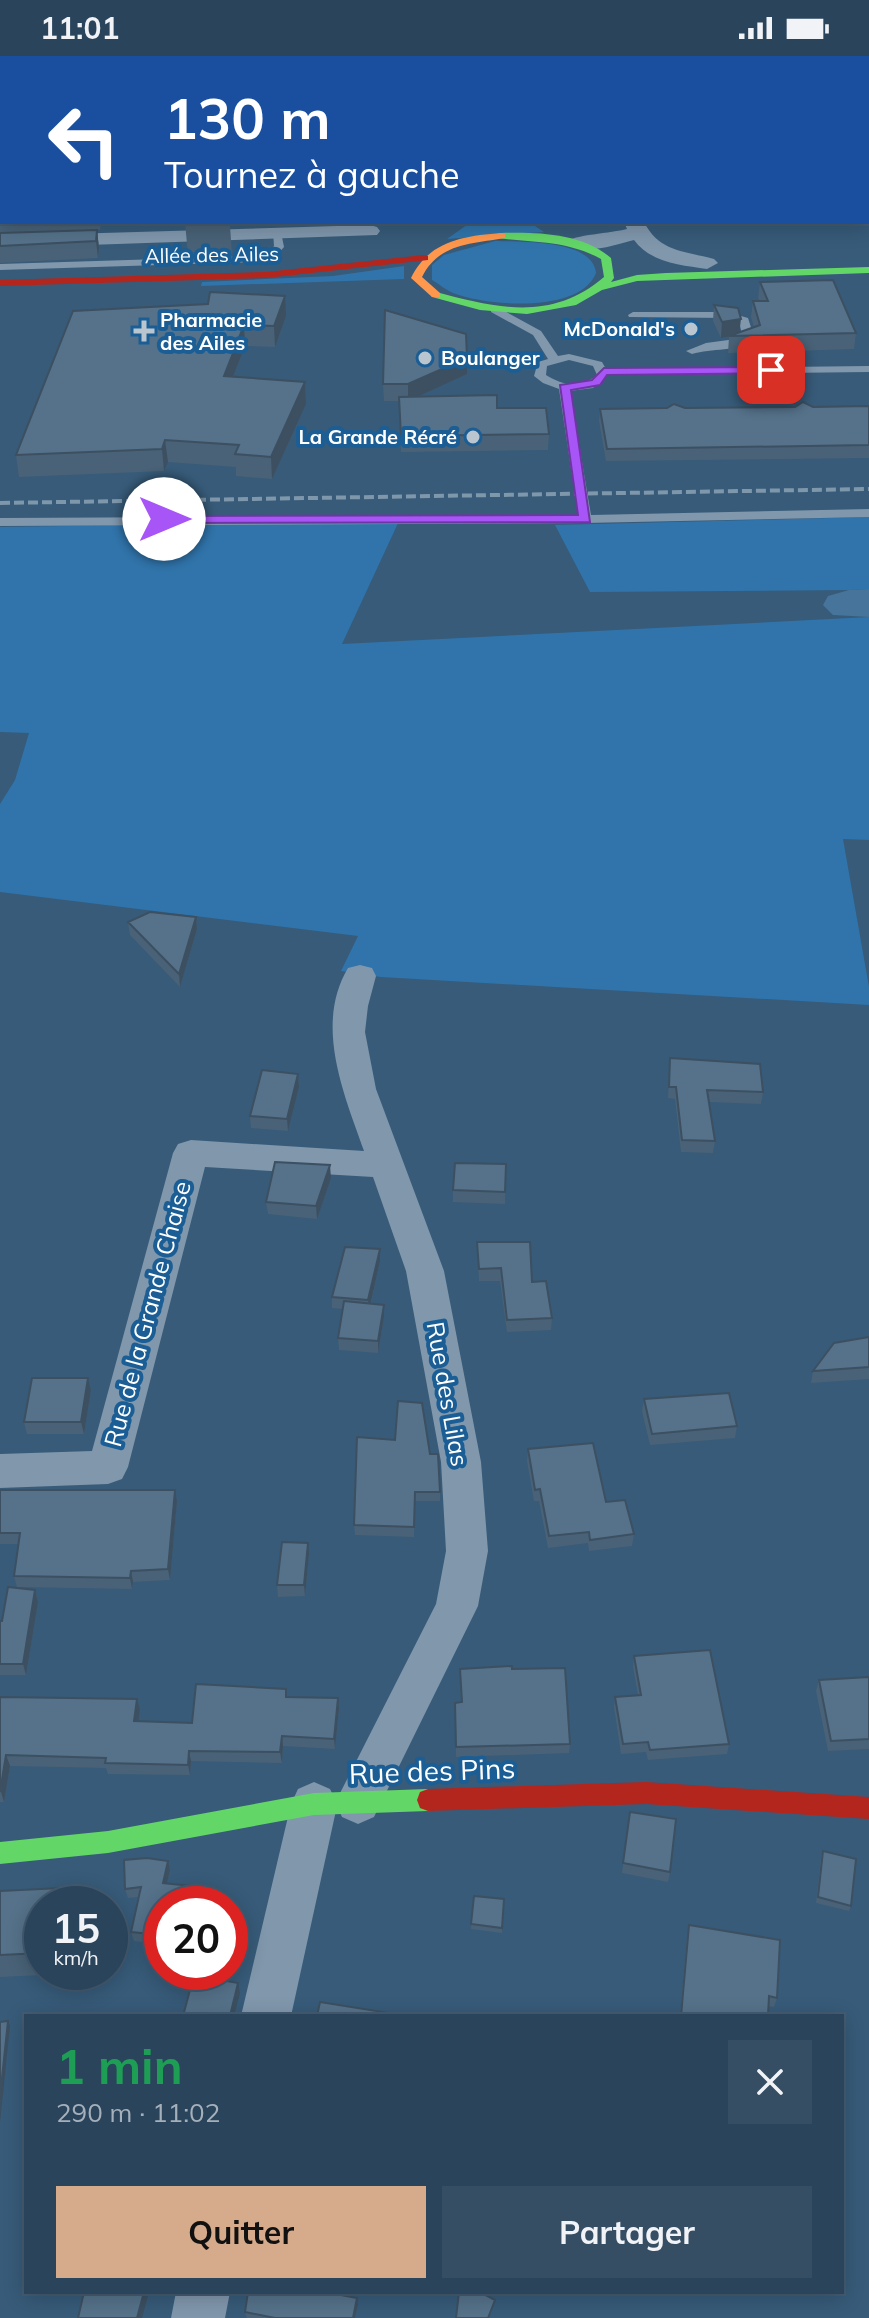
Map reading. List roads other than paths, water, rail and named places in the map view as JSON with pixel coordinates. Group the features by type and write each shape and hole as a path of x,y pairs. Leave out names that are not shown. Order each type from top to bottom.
{"main road":[{"path":"422,287 416,278 418,267 438,235 454,224"},
{"path":"549,224 575,242 627,247 604,287"},
{"name":"Allée des Ailes","path":"0,283 283,276 349,271 425,258 452,244 501,236 534,236 575,242"},
{"path":"211,277 304,267 366,254 393,244"},
{"path":"707,263 869,258"},
{"path":"395,284 422,287 453,302 495,310 537,310 576,303 604,287 637,278 869,270"},
{"name":"Allée des Ailes","path":"0,297 350,285"},
{"name":"Rue des Pins","path":"0,1853 108,1842 336,1803 646,1793 869,1808"}],"street":[{"path":"0,242 57,231 277,234 370,231"},
{"path":"575,242 602,242 707,263"},
{"name":"Rue des Lilas","path":"267,2014 336,1803 457,1606 467,1551 461,1462 425,1271 359,1089 348,1032 351,1006 360,976"},
{"name":"Rue de la Grande Chaise","path":"0,1471 108,1467 191,1153 386,1165"},
{"path":"198,2318 203,2294"}],"lane":[{"path":"0,267 258,259 271,255 279,247 277,234"},
{"path":"537,333 560,307"},
{"path":"495,310 537,333 554,359"},
{"path":"633,315 727,315 744,320 749,340 742,344 702,345 692,351"},
{"path":"554,359 586,359 598,364 604,372 596,383 564,387 549,383 540,376 542,364 554,359"},
{"path":"604,372 869,369"},
{"path":"564,387 585,519"},
{"path":"0,522 71,519 585,519 869,513"}],"railway":[{"path":"0,503 869,489"}],"place":[{"name":"McDonald's","path":"691,329"},
{"name":"Pharmacie des Ailes","path":"144,331"},
{"name":"Boulanger","path":"425,358"},
{"name":"La Grande Récré","path":"473,437"}]}
